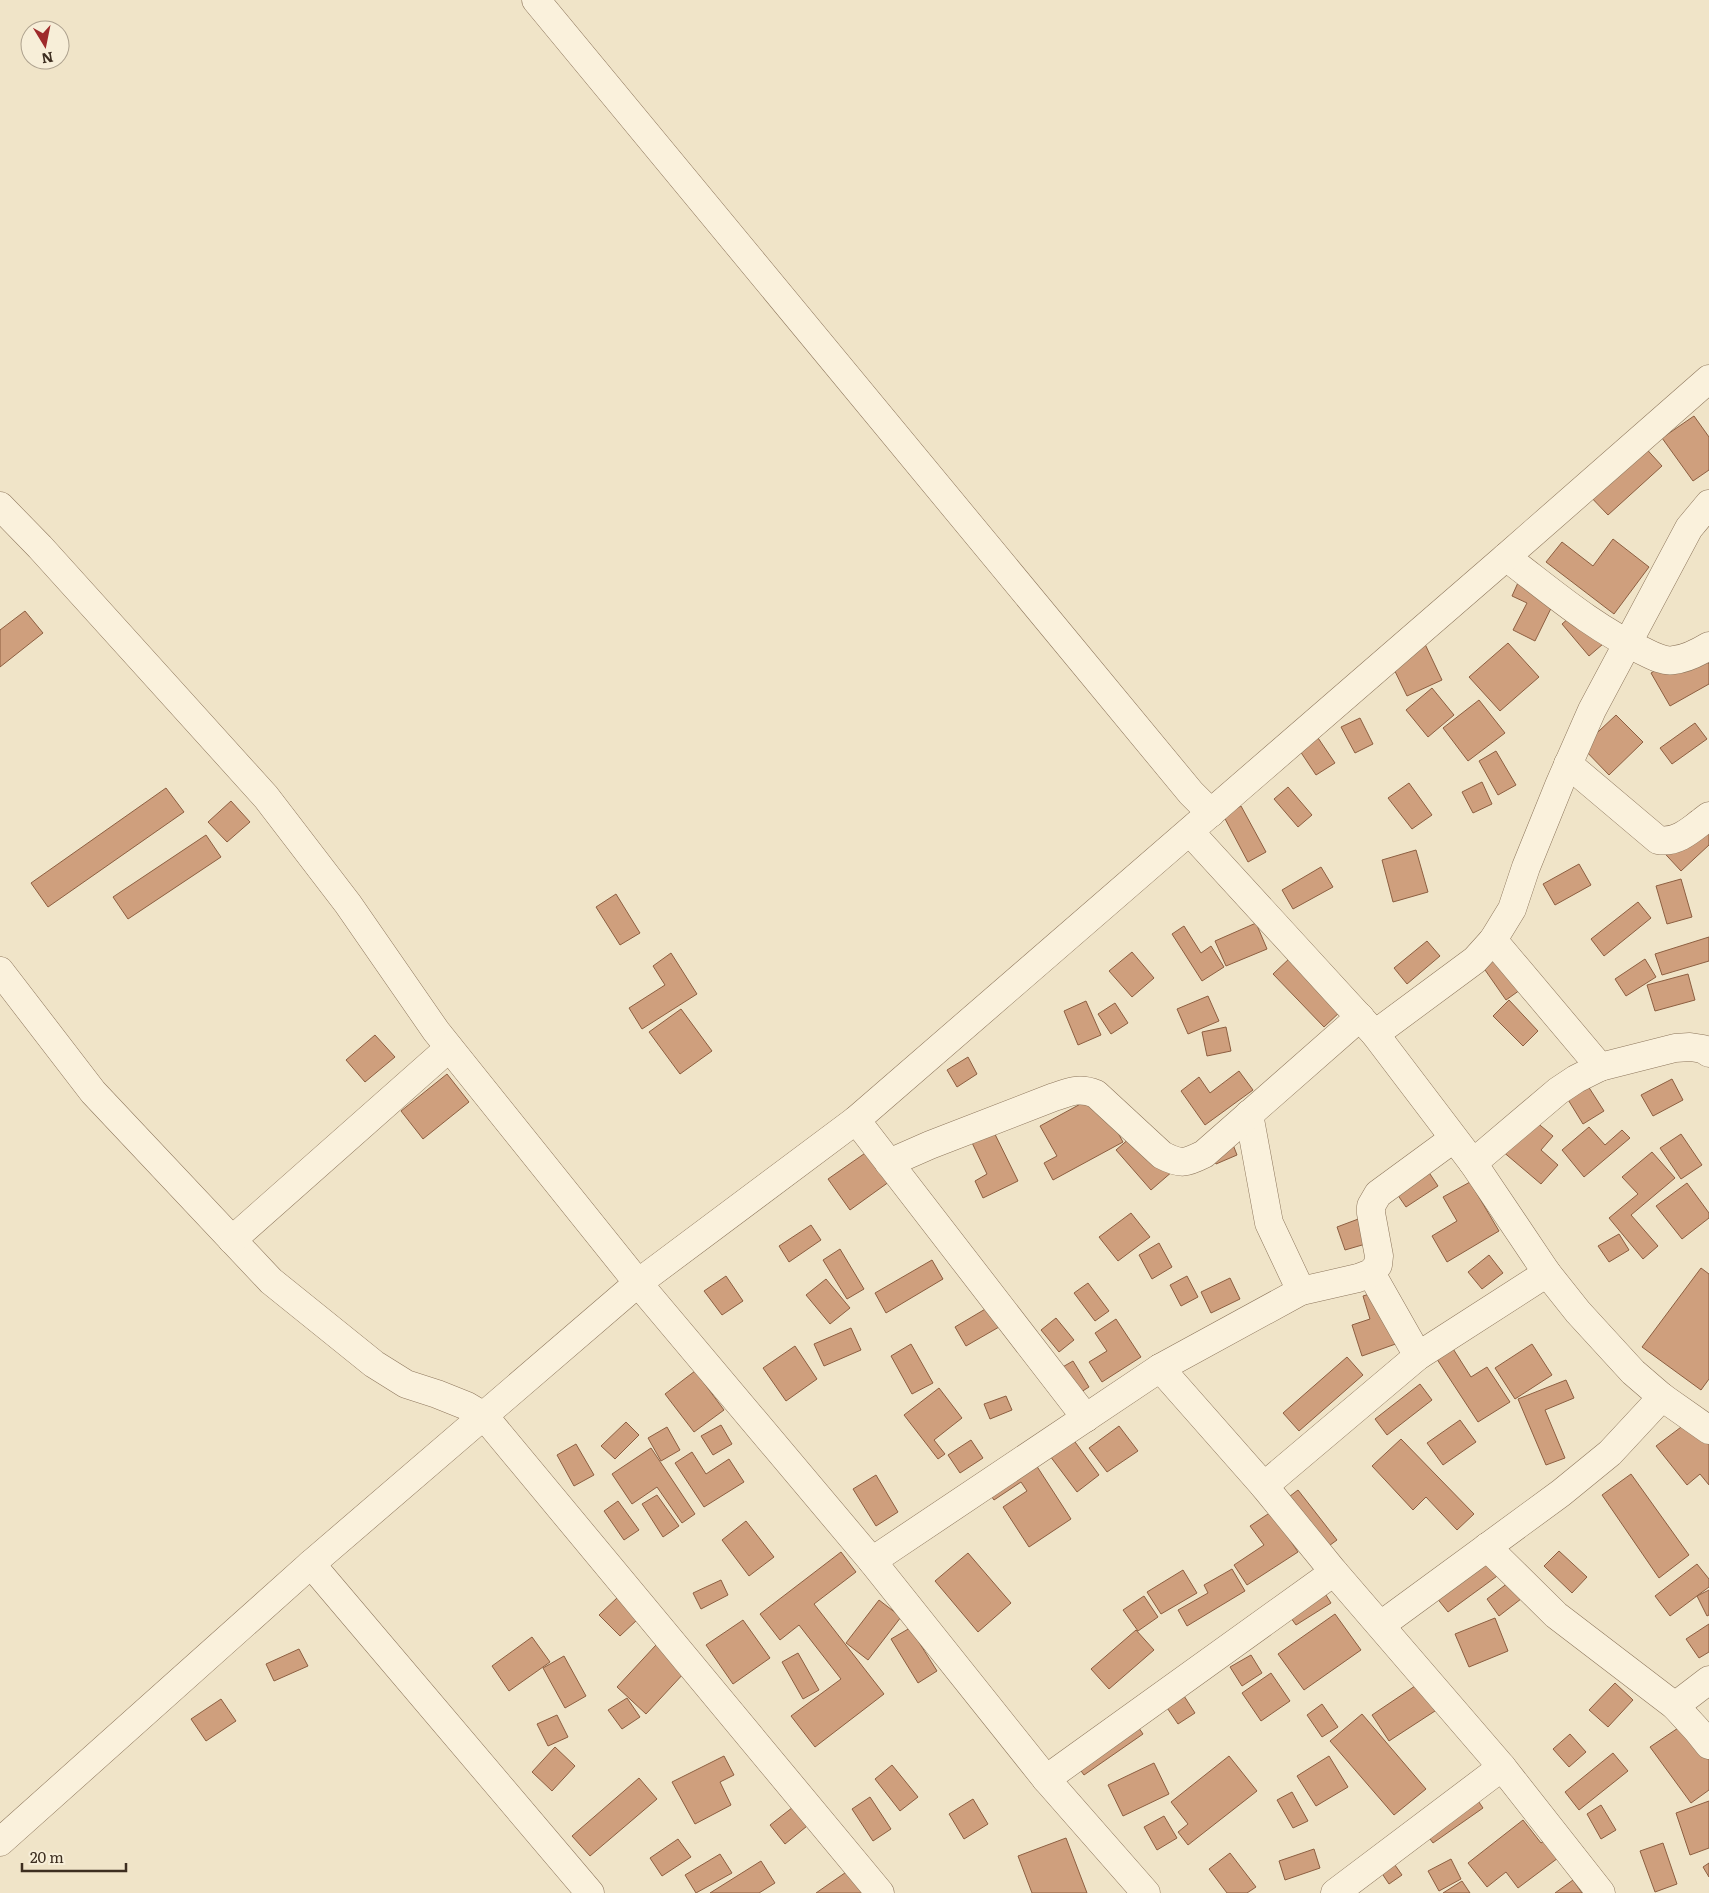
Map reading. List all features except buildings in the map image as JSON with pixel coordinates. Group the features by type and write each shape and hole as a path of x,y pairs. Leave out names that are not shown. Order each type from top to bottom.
{"street":[{"path":"536,0 1185,785 1211,813"},
{"path":"0,1842 311,1564 638,1283 856,1120 1190,832 1709,379"},
{"path":"889,1163 930,1145 1072,1091 1085,1089 1096,1094 1162,1155 1175,1162 1189,1162 1204,1154 1249,1114 1367,1026 1475,960 1493,940 1512,909 1526,867 1592,710 1689,528 1709,504"},
{"path":"0,506 40,547 266,797 337,889 449,1048 638,1283 872,1561 1046,1779 1146,1893"},
{"path":"1506,557 1586,618 1627,644 1658,658 1672,660 1708,648"},
{"path":"1568,764 1658,840 1668,842 1677,839 1709,816"},
{"path":"1190,832 1367,1026 1473,1164 1547,1273 1578,1312 1633,1372 1662,1397 1709,1428"},
{"path":"1493,940 1600,1067"},
{"path":"0,971 93,1092 272,1281 374,1364 406,1384 468,1406 484,1416 880,1893"},
{"path":"232,1240 449,1048"},
{"path":"1473,1164 1558,1090 1600,1067 1675,1048 1703,1049 1709,1053"},
{"path":"1249,1114 1269,1223 1301,1291"},
{"path":"856,1120 1086,1418"},
{"path":"872,1561 1160,1368 1301,1291 1358,1278 1371,1273 1378,1265 1379,1256 1371,1212 1374,1200 1378,1194 1453,1139"},
{"path":"1371,1273 1418,1356"},
{"path":"1264,1486 1418,1356 1547,1273"},
{"path":"1160,1368 1264,1486 1334,1572 1502,1767 1600,1893"},
{"path":"1381,1625 1561,1493 1610,1453 1662,1397"},
{"path":"1487,1547 1556,1615 1675,1706 1709,1745"},
{"path":"311,1564 590,1893"},
{"path":"1046,1779 1334,1572"},
{"path":"1675,1706 1709,1680"},
{"path":"1335,1893 1502,1767"}]}
